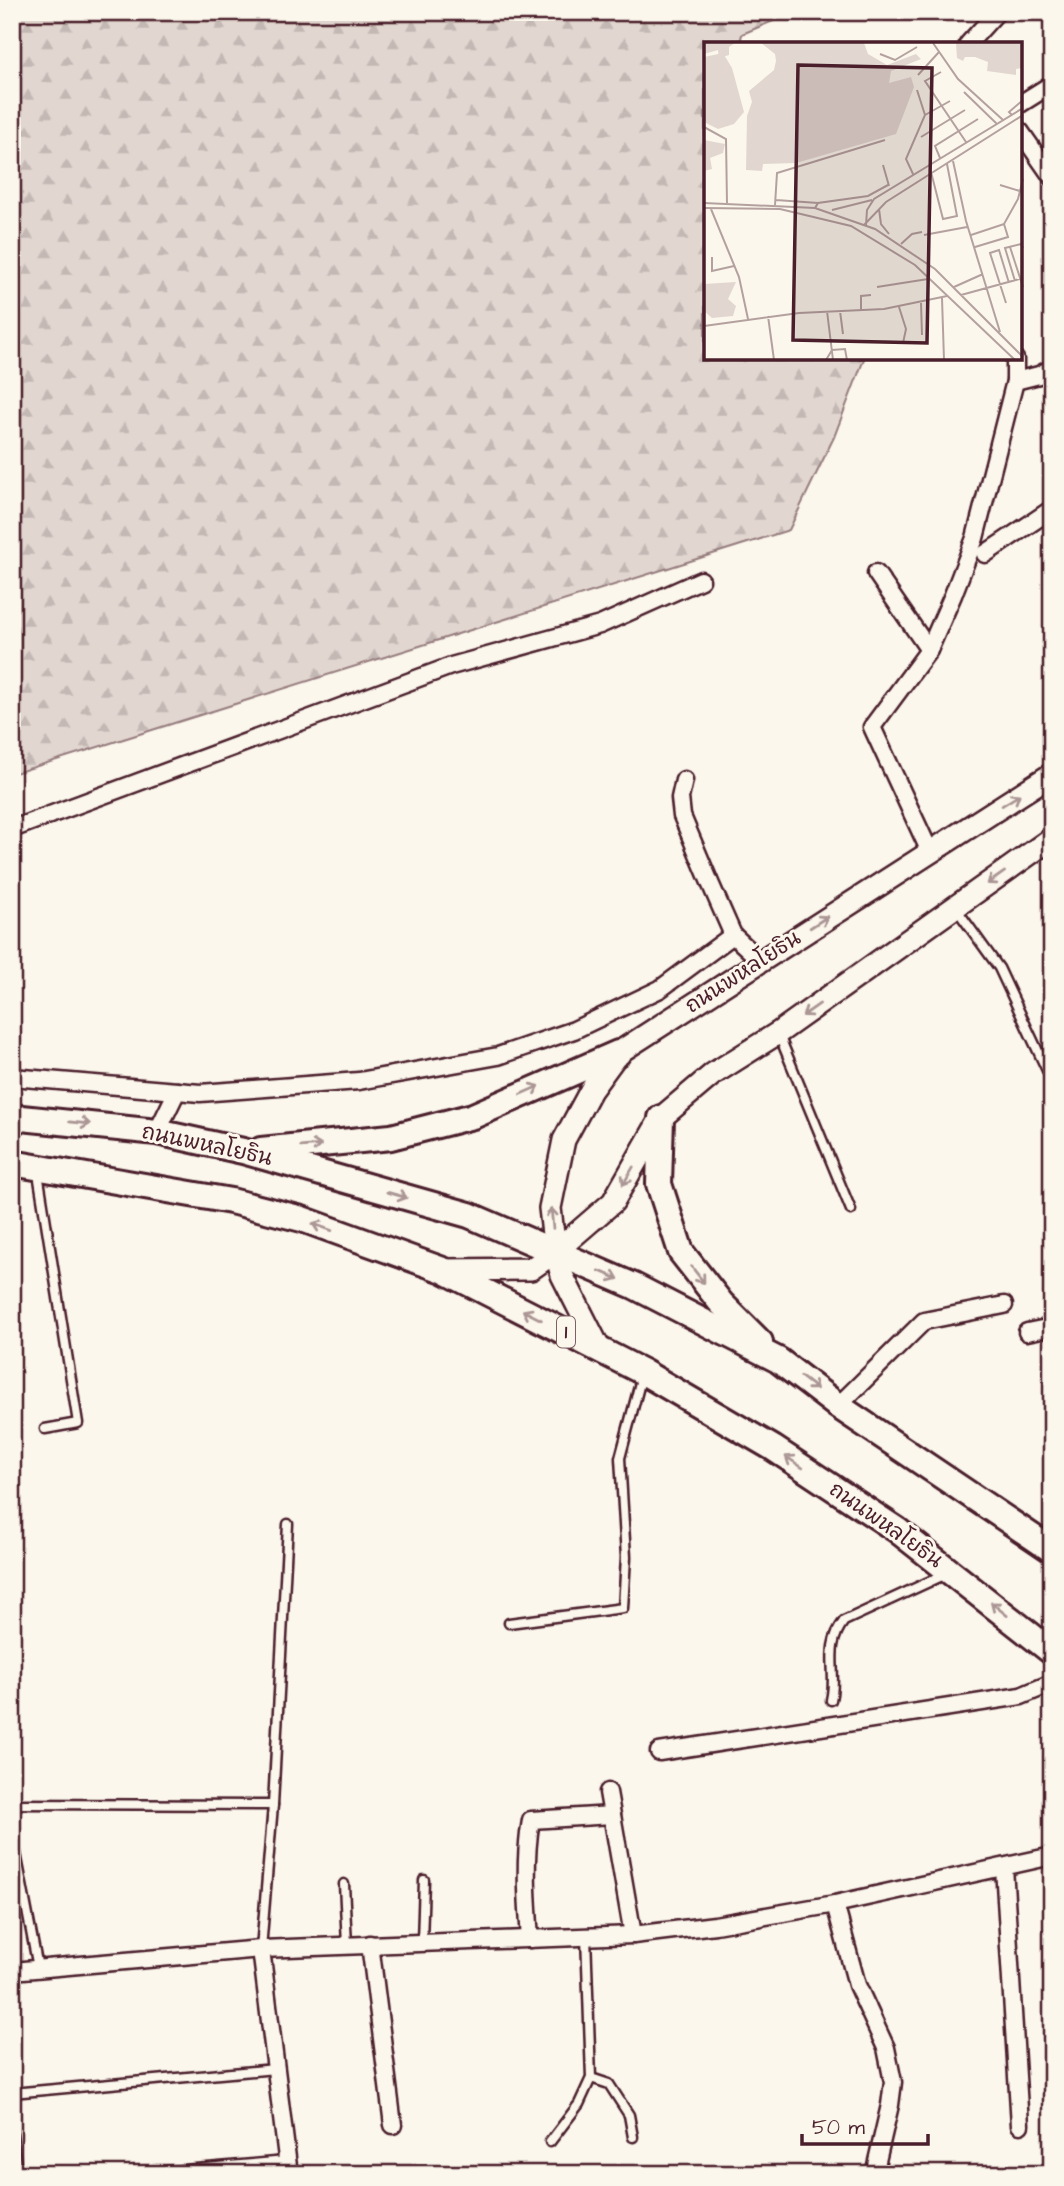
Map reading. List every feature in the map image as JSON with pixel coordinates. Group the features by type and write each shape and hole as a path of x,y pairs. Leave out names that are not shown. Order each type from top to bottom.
{"main road":[{"name":"ถนนพหลโยธิน","path":"600,1350 562,1275 555,1252 550,1208 564,1140 590,1090 618,1053 1052,774"},
{"name":"ถนนพหลโยธิน","path":"443,1270 531,1269 555,1252 613,1202 662,1118 713,1074 778,1033 1052,838"},
{"path":"243,1151 391,1137 472,1116 618,1053"},
{"name":"ถนนพหลโยธิน","path":"12,1117 157,1132 243,1151 469,1215 634,1286 778,1360 838,1406 1052,1550"},
{"path":"662,1118 659,1184 681,1252 721,1303 778,1360"},
{"name":"ถนนพหลโยธิน","path":"24,1165 231,1200 302,1219 443,1270 643,1372 773,1448 897,1530 1052,1652"}],"street":[{"path":"970,42 997,12"},
{"path":"1022,103 1052,84"},
{"path":"1022,134 1052,177"},
{"path":"930,852 872,727 929,650 975,538 1015,381 1015,360"},
{"path":"1015,381 1040,375 1052,368"},
{"path":"985,554 1052,509"},
{"path":"876,573 929,650"},
{"path":"12,829 451,666 600,625 701,580"},
{"path":"684,780 680,798 682,816 733,935 760,960"},
{"path":"12,1077 200,1093 359,1081 498,1056 574,1030 660,989 733,935"},
{"path":"157,1132 177,1091"},
{"path":"838,1406 924,1321 1004,1305"},
{"path":"1027,1332 1052,1327"},
{"path":"659,1752 1021,1696 1052,1683"},
{"path":"608,1792 633,1935"},
{"path":"530,1939 526,1887 527,1843 531,1820 612,1815"},
{"path":"12,1971 261,1949 633,1935 715,1925 835,1904 1052,1856"},
{"path":"1004,1867 1020,2125"},
{"path":"835,1904 857,1985 886,2048 893,2082 874,2174"},
{"path":"370,1944 393,2125"},
{"path":"261,1949 287,2167"}],"lane":[{"path":"956,907 999,968 1052,1081"},
{"path":"778,1033 851,1210"},
{"path":"24,1165 49,1232 78,1423 44,1429"},
{"path":"509,1623 623,1608 626,1557 620,1458 643,1372"},
{"path":"261,1949 273,1805 288,1524"},
{"path":"831,1700 831,1662 835,1633 844,1621 952,1572"},
{"path":"12,1804 273,1805"},
{"path":"12,1832 16,1870 38,1968"},
{"path":"422,1942 424,1880"},
{"path":"344,1884 347,1945"},
{"path":"550,2142 579,2104 591,2078 586,1937"},
{"path":"12,2093 275,2069"},
{"path":"591,2078 609,2084 629,2115 633,2137"},
{"path":"12,2132 16,2174"},
{"path":"138,2174 287,2167"}],"green space":[{"path":"12,12 795,12 742,34 740,42 704,42 704,360 864,360 834,437 789,530 12,774"}]}
